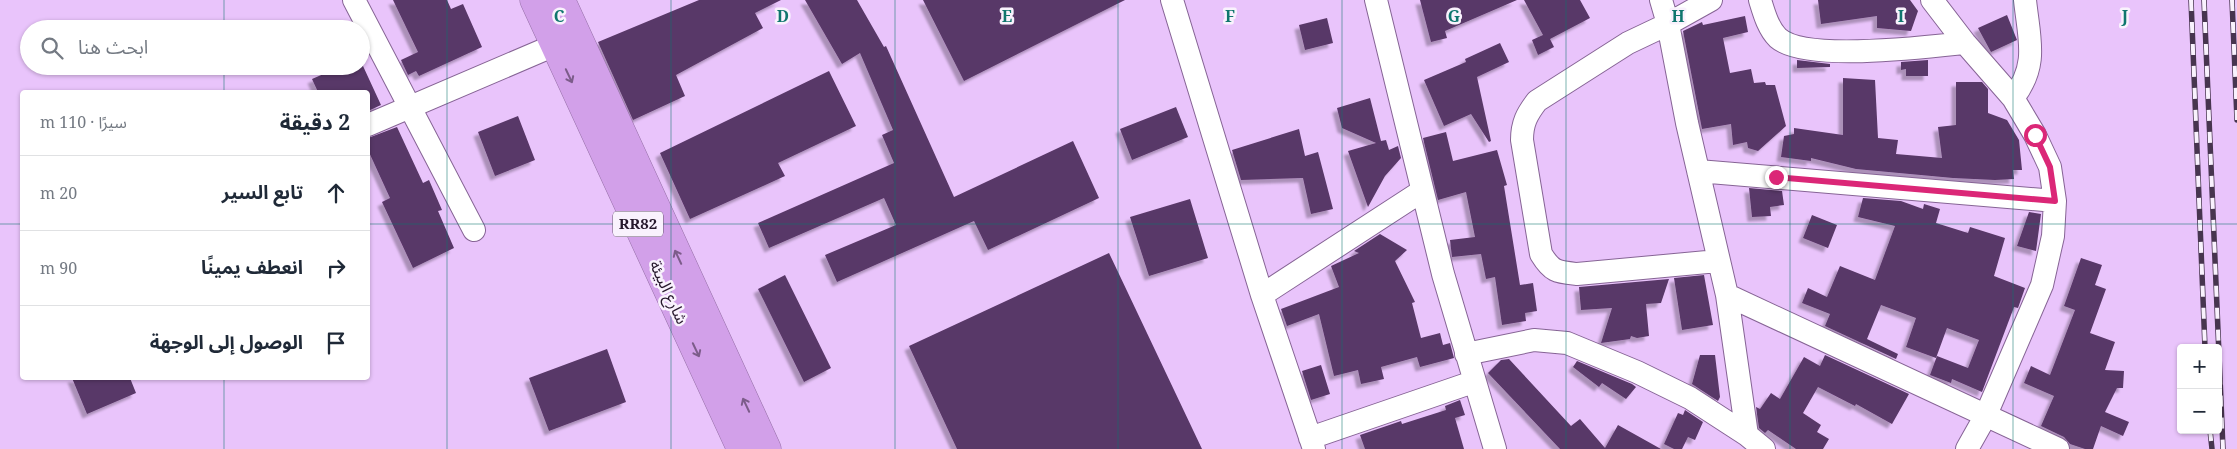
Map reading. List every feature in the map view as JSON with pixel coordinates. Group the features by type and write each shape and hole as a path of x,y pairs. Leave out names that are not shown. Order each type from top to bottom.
{"highway":[{"name":"شارع البيئة","path":"534,0 741,449"},
{"name":"شارع البيئة","path":"561,0 767,449"}],"street":[{"path":"354,0 364,20"},
{"path":"1172,0 1262,295 1312,444 1473,382"},
{"path":"1376,0 1422,192 1473,382 1495,449"},
{"path":"1661,0 1668,24 1698,172 1727,295 1747,435"},
{"path":"1711,0 1613,52 1537,101 1528,112 1522,126 1522,140 1541,254 1549,267 1558,272 1577,274 1718,261"},
{"path":"1760,0 1768,25 1778,38 1791,44 1812,49 1903,49 1964,42"},
{"path":"1932,0 1964,42 2013,98 2035,135 2050,167 2055,201 2053,236 2042,285 1984,416 1967,449"},
{"path":"2013,98 2026,80 2029,71 2030,52 2025,0"},
{"path":"370,31 474,230"},
{"path":"370,124 555,45"},
{"path":"1698,172 2055,201"},
{"path":"1262,295 1422,192"},
{"path":"1727,295 2058,449"},
{"path":"1466,354 1534,340 1567,343 1637,372 1690,398 1747,435 1764,449"}],"building":[{"path":"393,0 447,0 451,9 463,4 482,47 419,76 416,71 408,75 401,60 418,52"},
{"path":"699,0 781,0 755,13 763,28 676,75 685,96 633,120 598,42"},
{"path":"805,0 857,0 884,47 886,46 954,197 1073,141 1099,198 988,250 974,221 837,282 825,255 896,225 884,198 769,248 758,223 894,163 882,135 893,130 860,53 842,64"},
{"path":"923,0 1125,0 964,81"},
{"path":"1420,0 1517,0 1445,31 1447,38 1431,42"},
{"path":"1524,0 1580,0 1590,18 1550,39 1554,47 1538,55 1532,40 1543,35"},
{"path":"1818,0 1910,0 1918,11 1911,31 1877,28 1877,16 1821,24"},
{"path":"2007,15 2017,40 1991,52 1978,28"},
{"path":"1745,16 1748,32 1723,38 1730,73 1751,69 1754,83 1765,82 1766,85 1775,85 1786,126 1758,151 1748,148 1747,142 1733,145 1731,124 1702,129 1683,31 1702,22 1703,25"},
{"path":"1327,18 1333,43 1305,50 1299,25"},
{"path":"1500,43 1509,62 1477,77 1491,141 1489,142 1471,114 1444,126 1424,80 1466,62 1465,59"},
{"path":"1797,60 1830,64 1830,67 1797,68"},
{"path":"1928,60 1928,76 1906,76 1906,69 1901,70 1901,62"},
{"path":"829,71 856,126 778,163 785,176 690,219 660,153"},
{"path":"321,75 367,75 381,105 370,110 370,90 317,90 312,79"},
{"path":"1843,78 1875,80 1878,138 1898,140 1896,154 1942,158 1938,127 1956,125 1956,82 1982,82 1988,89 1988,113 2007,120 2019,140 2022,170 2013,170 2014,179 1953,178 1856,169 1811,158 1811,161 1781,157 1784,136 1794,134 1794,128 1843,135"},
{"path":"1370,98 1381,141 1386,140 1389,150 1398,146 1401,158 1385,176 1368,207 1348,151 1376,143 1342,128 1337,108"},
{"path":"1176,107 1188,137 1132,160 1120,129"},
{"path":"518,116 535,160 495,176 478,132"},
{"path":"397,127 423,183 429,180 442,210 438,211 454,248 413,268 382,202 390,198 370,154 370,137"},
{"path":"1299,129 1305,156 1318,152 1333,209 1311,214 1303,178 1241,180 1232,150"},
{"path":"1446,132 1453,161 1497,150 1507,185 1504,186 1520,285 1533,283 1537,311 1525,313 1526,321 1502,325 1495,277 1486,279 1481,254 1452,257 1450,240 1475,237 1466,192 1438,200 1423,138"},
{"path":"1749,188 1782,191 1784,205 1770,207 1771,216 1752,217"},
{"path":"1863,198 1901,201 1923,209 1924,204 1940,209 1936,223 1968,233 1970,227 2005,238 1994,276 2025,288 2018,308 2014,307 1982,392 1952,379 1951,383 1930,375 1937,356 1968,368 1979,340 1947,328 1936,358 1906,347 1916,318 1881,305 1867,339 1898,354 1896,359 1825,326 1830,314 1802,303 1808,288 1827,297 1840,266 1875,280 1895,226 1858,217"},
{"path":"1190,199 1208,258 1149,276 1130,217"},
{"path":"2029,212 2041,214 2036,251 2017,246"},
{"path":"1812,215 1837,225 1828,248 1803,238"},
{"path":"1380,234 1407,250 1395,261 1415,302 1412,303 1421,338 1440,333 1443,345 1450,343 1454,358 1420,367 1417,357 1381,367 1384,379 1361,384 1358,370 1334,376 1319,314 1287,326 1281,309 1339,287 1331,266 1359,253 1354,251"},
{"path":"1109,253 1202,449 957,449 909,346"},
{"path":"2081,258 2102,265 2095,285 2106,289 2090,333 2115,342 2105,370 2124,371 2123,388 2117,388 2105,412 2129,422 2123,436 2101,426 2093,449 2085,449 2070,444 2064,437 2041,426 2054,396 2024,383 2031,366 2050,375 2075,310 2064,306"},
{"path":"785,275 831,368 804,382 758,289"},
{"path":"1704,275 1713,325 1682,330 1674,278"},
{"path":"1669,279 1661,303 1646,304 1649,336 1637,338 1631,336 1630,339 1601,343 1612,308 1581,310 1579,287"},
{"path":"607,349 626,402 549,431 529,378"},
{"path":"1700,355 1715,355 1720,397 1718,401 1692,384"},
{"path":"1825,355 1909,394 1892,424 1856,404 1855,406 1818,387 1803,413 1821,425 1817,432 1829,439 1823,449 1796,449 1768,430 1765,433 1759,428 1756,407 1760,409 1771,393 1780,399 1804,357 1820,366"},
{"path":"1509,359 1571,426 1580,419 1605,448 1618,425 1661,449 1560,449 1488,373 1501,360"},
{"path":"1577,361 1636,387 1626,399 1602,383 1599,387 1573,367"},
{"path":"1321,365 1330,394 1311,400 1302,371"},
{"path":"73,380 131,380 136,393 87,414"},
{"path":"1460,400 1465,415 1455,418 1464,449 1365,449 1360,435 1401,421 1402,424 1446,410 1445,406"},
{"path":"1685,410 1703,422 1695,440 1688,437 1682,449 1674,449 1664,444 1678,413 1683,415"}],"railway":[{"path":"2191,0 2205,344"},
{"path":"2204,0 2223,449"},
{"path":"2232,0 2237,120"},
{"path":"2210,434 2212,449"}],"route":[{"path":"1776,177 2055,201 2050,167 2035,135"}]}
